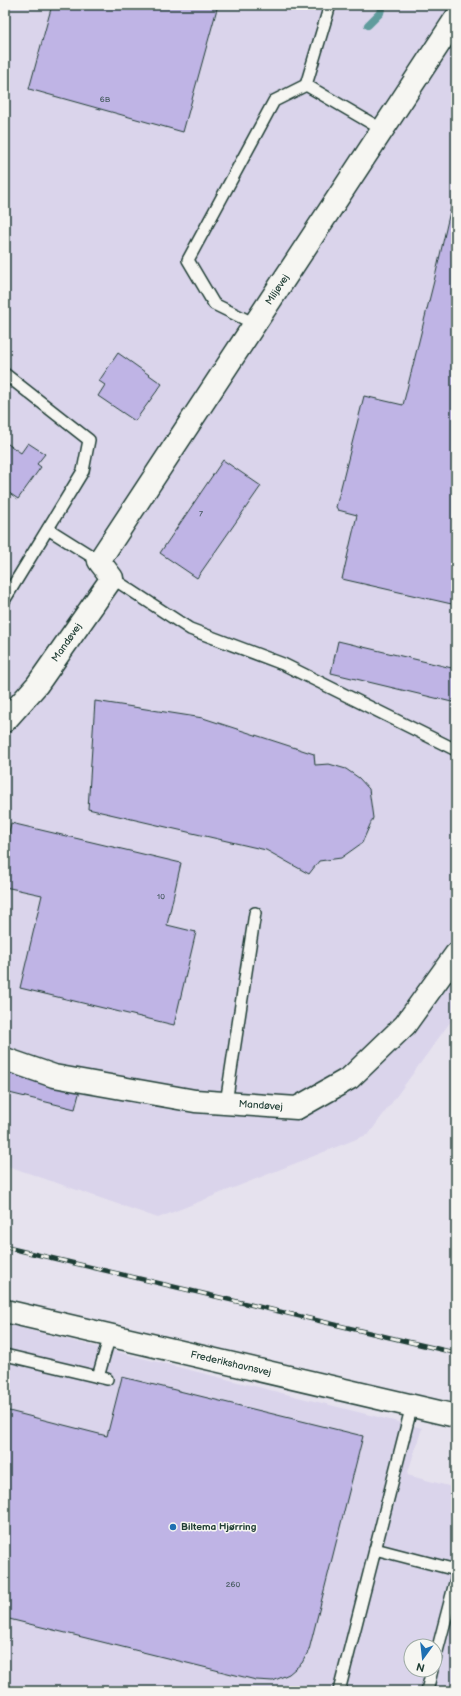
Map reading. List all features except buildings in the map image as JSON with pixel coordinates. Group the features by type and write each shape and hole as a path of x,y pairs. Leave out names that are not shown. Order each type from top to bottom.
{"street":[{"name":"Miljøvej","path":"99,561 456,18"},
{"path":"99,561 112,578"},
{"name":"Mandøvej","path":"5,721 37,685 112,578"},
{"name":"Mandøvej","path":"5,1059 54,1076 195,1101 297,1108 350,1078 405,1025 456,954"},
{"name":"Frederikshavnsvej","path":"5,1311 456,1416"}],"lane":[{"path":"255,324 214,304 188,260 274,101 306,85 330,5"},
{"path":"306,85 383,130"},
{"path":"5,374 89,440 83,471 5,599"},
{"path":"48,529 99,561"},
{"path":"112,578 190,629 283,664 456,750"},
{"path":"226,1103 255,913"},
{"path":"5,1355 102,1378 110,1335"},
{"path":"339,1691 412,1405"},
{"path":"375,1549 456,1570"},
{"path":"441,1638 456,1579"},
{"path":"427,1691 430,1678"}],"shaded area":[{"path":"5,5 456,5 456,1014 369,1134 158,1218 5,1165"},
{"path":"5,1324 422,1428 407,1475 456,1488 456,1691 5,1691"}],"waterway":[{"path":"368,25 380,13 382,5"}],"railway":[{"path":"5,1247 456,1353"}],"place":[{"name":"Biltema Hjørring","path":"173,1527"}]}
